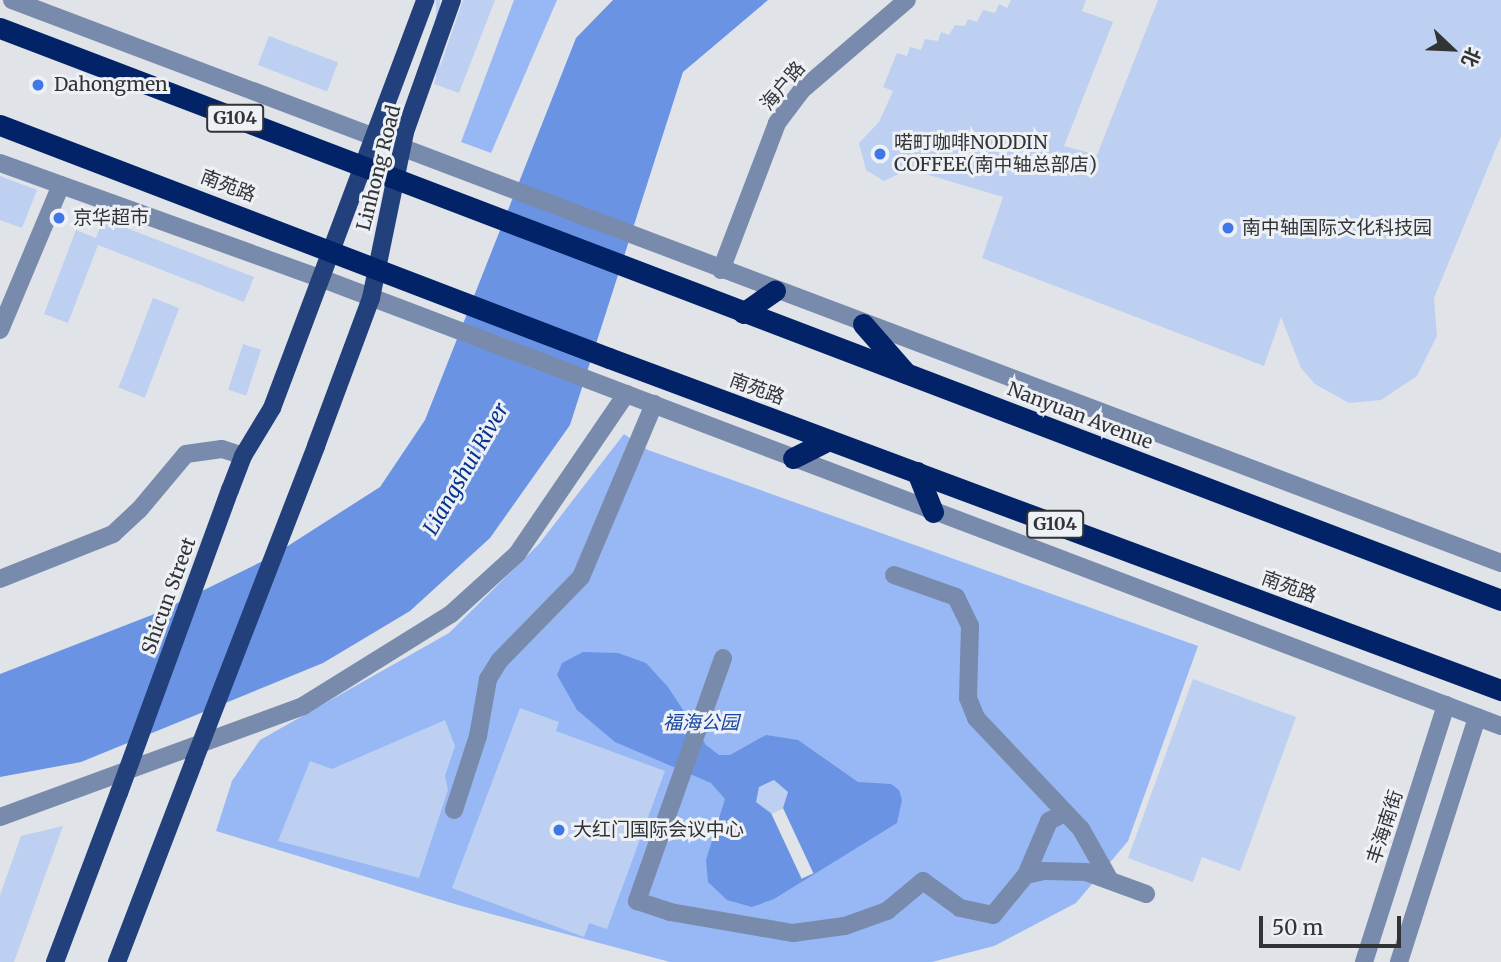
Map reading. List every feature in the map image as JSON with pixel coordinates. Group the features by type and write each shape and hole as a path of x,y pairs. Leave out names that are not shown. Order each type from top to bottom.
{"highway":[{"name":"G104","path":"0,28 396,180"},
{"name":"南苑路","path":"0,125 439,290 609,358 1501,690"},
{"name":"Nanyuan Avenue","path":"396,180 1501,600"},
{"path":"743,313 775,291"},
{"path":"863,324 908,375"},
{"path":"793,458 829,440"},
{"path":"917,472 933,512"}],"main road":[{"name":"Linhong Road","path":"333,250 425,0"},
{"name":"Linhong Road","path":"371,298 404,149 405,132 452,0"},
{"name":"Shicun Street","path":"55,962 243,456 272,408 333,250"},
{"path":"117,962 371,298"}],"street":[{"path":"12,0 863,324 1499,555"},
{"name":"海户路","path":"721,270 777,123 802,90 907,0"},
{"path":"0,163 323,279 1501,726"},
{"path":"0,330 61,185"},
{"path":"0,817 303,706 451,614 517,554 626,394"},
{"path":"453,810 478,736 488,679 500,660 581,577 622,490 654,404"},
{"path":"0,579 113,534 139,510 186,454 222,449 243,456"},
{"path":"894,575 956,597 970,626 968,698 976,718 1090,841 1108,877"},
{"path":"723,658 676,783 637,901 670,912 793,933 845,926 887,911 923,881 960,908 993,915 1026,875 1049,821 1063,814"},
{"name":"丰海南街","path":"1364,962 1446,705"},
{"path":"1399,962 1477,717"},
{"path":"1026,875 1071,871 1108,877 1146,894"}],"green space":[{"path":"514,0 557,0 491,153 461,142"},
{"name":"福海公园","path":"624,434 648,450 1198,646 1128,841 1076,903 994,946 932,962 670,962 458,905 216,831 232,781 260,740 449,633 539,544"}],"water":[{"name":"Liangshui River","path":"613,0 768,0 683,72 570,425 490,538 410,611 323,663 81,762 0,777 0,674 157,613 269,558 380,487 425,420 576,38"},
{"path":"583,652 618,653 646,663 668,687 706,745 719,755 730,755 766,735 798,740 858,782 891,784 899,790 902,800 897,823 774,899 752,907 727,900 708,882 706,860 725,799 711,783 615,742 577,710 557,675 562,663"}],"pier":[{"path":"783,808 813,873 802,879 771,813"}],"building":[{"path":"436,0 440,0 440,79 436,79"},
{"path":"463,0 495,0 459,93 434,84"},
{"name":"南中轴国际文化科技园","path":"1011,0 1086,0 1082,11 1113,22 1064,146 1097,155 1158,0 1501,0 1501,136 1434,298 1437,336 1417,376 1381,400 1349,403 1315,384 1301,368 1281,317 1264,366 982,258 1003,197 909,169 884,181 866,170 859,143 879,122 893,91 883,87 897,53 907,56 910,47 921,50 925,39 938,41 941,32 949,35 955,25 965,26 968,19 977,22 983,10 995,13 999,4 1007,8"},
{"path":"269,36 338,63 327,91 258,65"},
{"path":"0,176 37,190 22,228 0,220"},
{"path":"103,219 254,277 244,302 98,245 68,323 44,314 76,230 96,238"},
{"path":"153,298 179,308 145,398 119,388"},
{"path":"243,344 261,350 246,396 228,390"},
{"path":"1193,679 1296,717 1240,871 1202,857 1193,882 1128,858"},
{"name":"大红门国际会议中心","path":"520,708 559,722 556,731 665,771 607,929 589,923 584,937 452,888"},
{"path":"445,720 455,746 445,776 448,790 419,878 278,841 310,761 332,769"},
{"path":"774,780 788,792 783,808 772,814 756,802 759,787"},
{"path":"63,826 14,962 0,962 0,895 21,836"}],"place":[{"name":"Dahongmen","path":"38,85"},
{"name":"喏町咖啡NODDIN COFFEE(南中轴总部店)","path":"880,154"},
{"name":"京华超市","path":"59,218"},
{"name":"南中轴国际文化科技园","path":"1228,228"},
{"name":"大红门国际会议中心","path":"559,830"}]}
